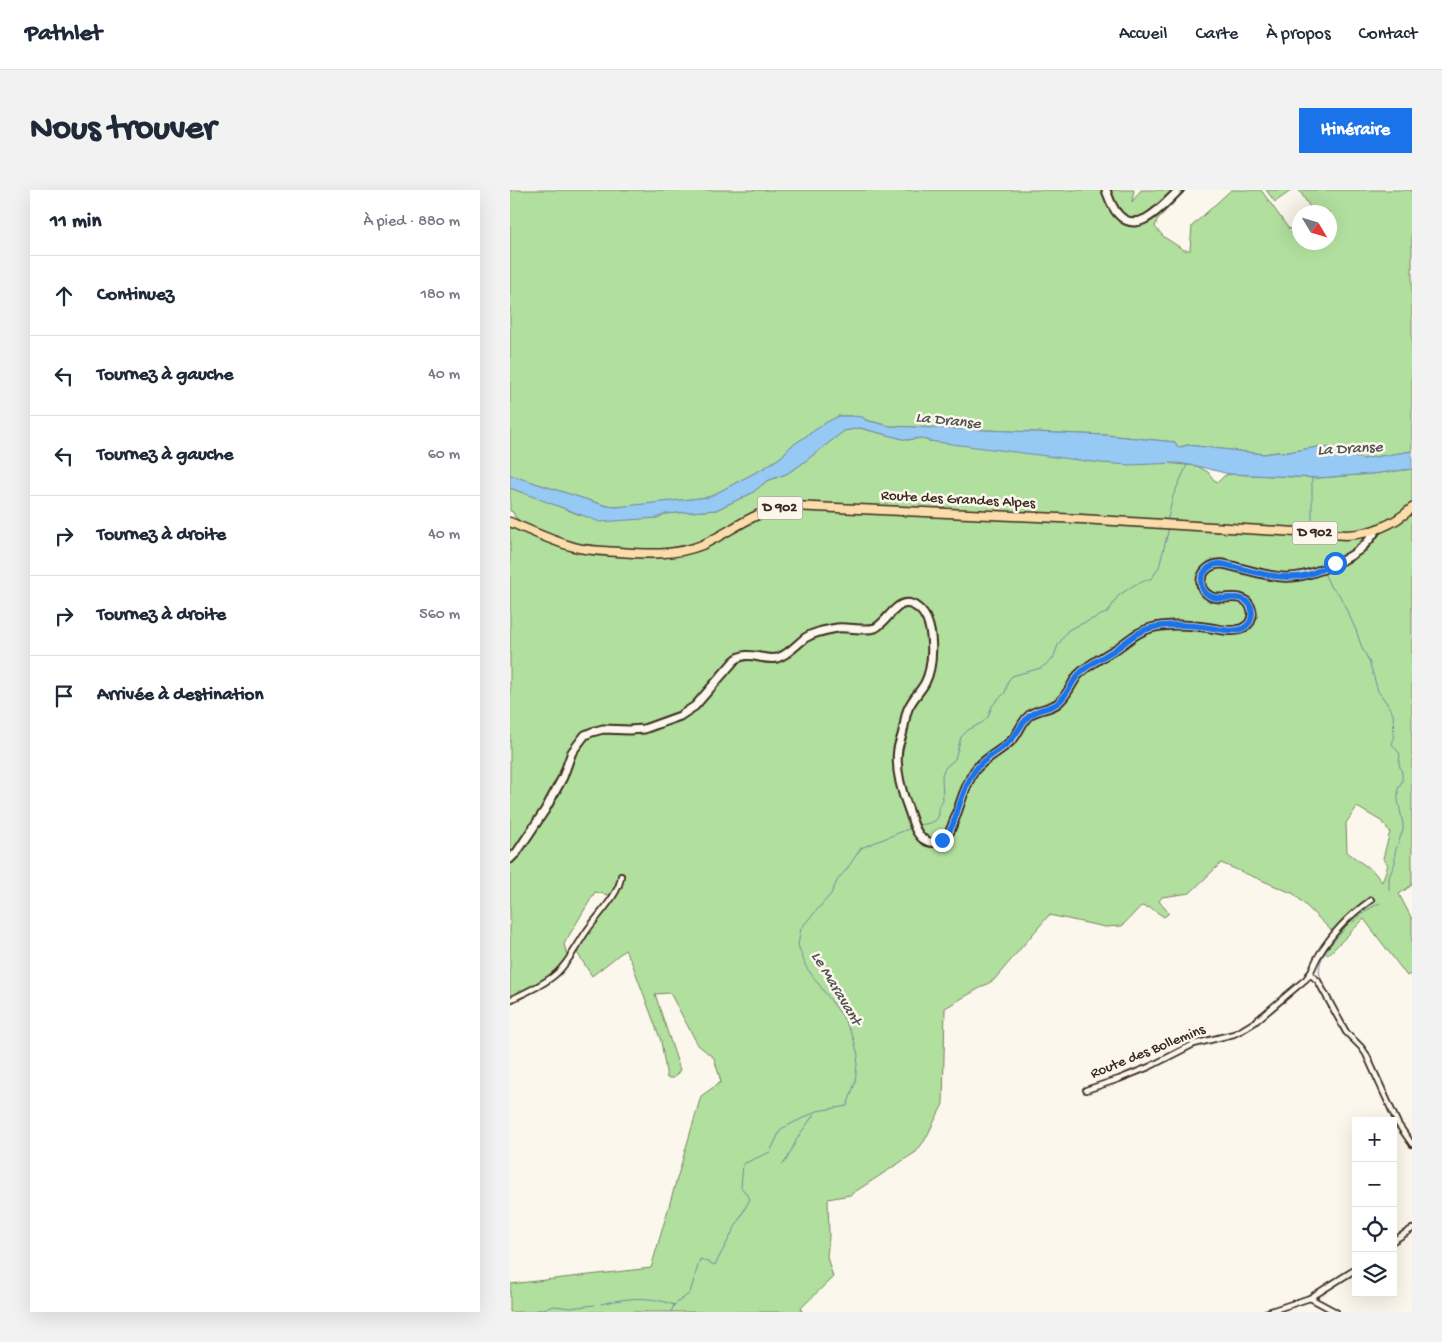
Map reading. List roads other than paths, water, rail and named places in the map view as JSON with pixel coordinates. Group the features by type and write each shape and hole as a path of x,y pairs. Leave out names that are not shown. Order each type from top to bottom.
{"main road":[{"name":"Route des Grandes Alpes","path":"510,522 582,549 656,554 679,552 694,548 756,515 792,506 1353,534 1377,530 1396,520 1412,508"}],"street":[{"path":"1106,190 1118,215 1125,220 1133,222 1142,221 1149,217 1178,190"},
{"path":"510,858 517,852 545,810 563,778 572,752 588,733 603,729 644,729 676,718 695,706 734,661 741,656 778,657 786,654 809,636 819,632 847,628 871,629 881,624 896,608 906,604 916,607 926,618 932,652 927,678 907,711 898,750 898,773 903,793 918,833 927,841 934,843 940,841 945,838 951,829 961,800 976,769 1012,740 1030,715 1054,706 1060,701 1078,675 1090,665 1134,635 1151,628 1185,626 1233,631 1243,628 1248,624 1252,611 1249,604 1244,600 1234,597 1217,598 1205,592 1202,578 1204,571 1209,566 1222,564 1276,577 1294,577 1318,571 1360,548 1377,530"},
{"path":"1353,534 1360,548"},
{"path":"510,1000 541,984 561,969 606,906 620,883 621,876"},
{"name":"Route des Bollemins","path":"1086,1090 1154,1066 1194,1044 1234,1034 1242,1030 1303,982 1310,974 1317,958 1328,942 1349,918 1371,900"},
{"path":"1310,974 1318,981 1346,1032 1366,1054 1398,1124 1412,1144"},
{"path":"1397,1238 1412,1229"},
{"path":"1268,1312 1310,1298 1352,1272"},
{"path":"1310,1298 1336,1312"}],"water":[{"name":"La Dranse","path":"839,416 863,417 865,420 890,426 1106,435 1175,442 1180,447 1188,445 1264,454 1317,447 1345,449 1353,456 1362,459 1412,451 1412,469 1318,478 1229,474 1177,463 1130,465 1101,463 929,441 921,438 907,440 860,428 844,431 799,466 786,474 767,481 752,493 716,510 665,514 657,518 600,522 510,488 510,475 607,506 616,507 709,497 764,468 781,457 790,447"}],"waterway":[{"name":"Le Maravant","path":"1167,522 1173,496 1187,465"},
{"path":"1312,477 1312,524"},
{"name":"Le Maravant","path":"919,825 936,820 939,815 939,807 943,801 942,775 945,768 955,759 961,737 988,717 992,706 1005,693 1008,681 1012,676 1041,668 1053,659 1058,645 1068,630 1108,612 1118,596 1134,585 1152,578 1159,567 1168,528"},
{"path":"1324,573 1330,586 1339,594 1369,661 1378,691 1393,714 1394,734 1392,744 1400,754 1399,764 1402,773 1402,781 1398,789 1398,800 1403,830 1395,852 1395,863 1389,877 1389,890"},
{"name":"Le Maravant","path":"671,1312 674,1305 690,1293 700,1259 715,1265 750,1199 741,1187 743,1164 770,1152 781,1129 817,1111 847,1106 855,1083 858,1055 853,1037 843,1017 806,967 798,945 801,928 831,894 838,879 861,848 911,828"},
{"path":"1353,922 1367,910 1380,903"},
{"path":"1321,979 1319,972 1322,958 1345,929"},
{"path":"781,1166 815,1113"},
{"path":"601,1304 638,1298 674,1305"},
{"path":"529,1312 555,1306 570,1308 595,1305"}]}
